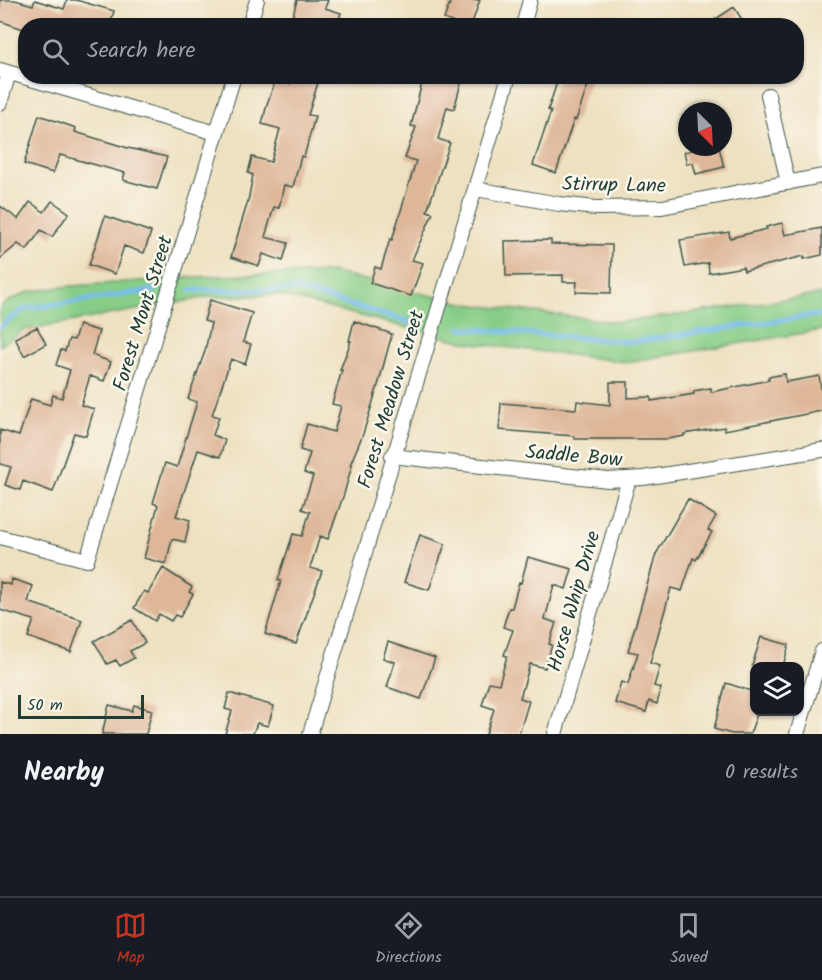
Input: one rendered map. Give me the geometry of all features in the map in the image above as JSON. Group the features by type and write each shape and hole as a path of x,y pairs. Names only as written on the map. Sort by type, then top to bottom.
{"street":[{"path":"251,18 257,0"},
{"path":"525,18 530,0"},
{"path":"0,103 5,71"},
{"path":"49,84 216,133"},
{"name":"Forest Mont Street","path":"0,537 87,560 231,84"},
{"name":"Forest Meadow Street","path":"310,734 507,84"},
{"path":"768,95 788,183"},
{"name":"Stirrup Lane","path":"476,189 559,204 596,208 662,207 822,176"},
{"name":"Saddle Bow","path":"393,456 608,480 822,450"},
{"name":"Horse Whip Drive","path":"555,734 628,479"},
{"path":"797,734 822,651"}],"green space":[{"path":"331,272 467,304 618,322 822,294 822,330 626,362 464,342 278,295 208,297 24,330 0,346 0,307 28,292 60,287 192,277"}],"building":[{"path":"0,0 15,0 33,5 35,0 64,9 67,0 76,0 114,11 112,18 18,18 18,27 0,21"},
{"path":"297,0 328,0 325,8 341,13 339,18 292,18"},
{"path":"451,0 480,0 474,18 444,18"},
{"path":"734,7 741,18 717,18"},
{"path":"274,84 318,84 308,115 315,116 304,157 301,156 293,187 284,185 279,208 274,207 265,237 288,243 283,261 263,254 259,266 231,257 248,201 253,175 248,173 252,157 271,162 280,129 262,124"},
{"path":"422,84 461,84 454,109 447,107 438,139 450,143 427,211 433,213 412,260 423,263 411,296 370,283 375,267 381,269 390,239 392,240 416,161 405,158 416,127 411,126"},
{"path":"556,84 588,84 556,173 533,165 551,111 548,110"},
{"path":"39,115 76,128 75,132 167,157 157,189 123,180 125,173 60,155 53,173 24,164"},
{"path":"685,156 721,156 724,167 696,174 693,163 687,164"},
{"path":"52,201 69,213 52,237 41,230 27,250 18,244 0,259 0,206 18,219 30,202 44,212"},
{"path":"105,216 151,232 144,253 124,246 115,274 89,265"},
{"path":"782,223 785,235 822,228 822,255 804,259 804,256 744,271 743,267 709,273 708,263 685,267 680,240 729,232 730,238"},
{"path":"551,240 551,244 612,245 611,293 576,292 577,282 563,282 563,275 506,276 505,241"},
{"path":"210,300 252,313 243,342 251,344 245,364 231,359 212,415 219,417 213,435 225,440 220,457 198,450 176,516 190,520 185,542 172,539 166,564 144,558 158,505 153,503 165,463 177,467 197,402 188,399 205,351 211,323 204,321"},
{"path":"354,321 392,334 363,434 350,465 352,465 344,494 328,539 320,536 310,568 322,571 296,644 265,634 281,581 278,580 293,534 302,536 310,512 302,509 313,476 304,473 310,453 300,450 307,424 334,432 341,406 332,404 342,370 340,370 351,341 349,341"},
{"path":"79,325 99,331 92,355 111,362 104,381 90,376 81,405 94,409 86,436 74,433 53,492 23,481 20,490 5,485 11,467 0,464 0,430 19,436 31,399 50,405 53,395 62,398 70,370 56,365 61,350 65,351 69,339 74,340"},
{"path":"37,327 46,344 24,356 15,338"},
{"path":"785,374 786,382 819,376 822,411 725,430 724,427 684,434 684,436 667,439 575,439 574,436 499,430 501,403 576,409 577,401 610,405 610,382 628,382 628,398 651,397 651,401 694,394 694,391 711,388 711,392 769,380 768,377"},
{"path":"688,499 716,516 708,530 712,532 696,560 693,558 682,591 671,588 650,663 660,666 654,686 661,688 657,704 649,701 646,712 615,703 621,682 628,684 638,653 628,651 656,554"},
{"path":"420,535 445,544 429,590 404,582"},
{"path":"528,557 572,569 566,589 554,585 545,619 556,623 549,644 552,645 545,668 530,664 520,698 529,701 519,734 486,734 494,709 482,705 489,682 499,684 507,656 504,655 513,630 503,627 509,608 512,608 519,582 521,583"},
{"path":"163,568 192,587 189,592 193,594 180,617 175,615 171,621 159,614 155,621 134,608 144,591 148,593"},
{"path":"12,579 33,586 28,602 82,620 71,652 28,637 34,620 0,610 0,582 11,585"},
{"path":"132,620 145,643 130,651 134,658 120,666 116,660 107,664 94,641"},
{"path":"761,637 789,645 784,662 753,662"},
{"path":"388,642 435,658 421,699 387,687 395,662 383,658"},
{"path":"726,683 750,691 750,716 756,716 750,734 732,734 714,729"},
{"path":"229,693 274,706 268,726 257,723 253,734 225,734 232,711 225,709"},
{"path":"109,705 132,711 134,705 152,710 146,734 102,734"}],"waterway":[{"path":"0,327 24,309 155,290"},
{"path":"190,290 299,290 417,324"},
{"path":"461,328 632,342 822,314"}]}
